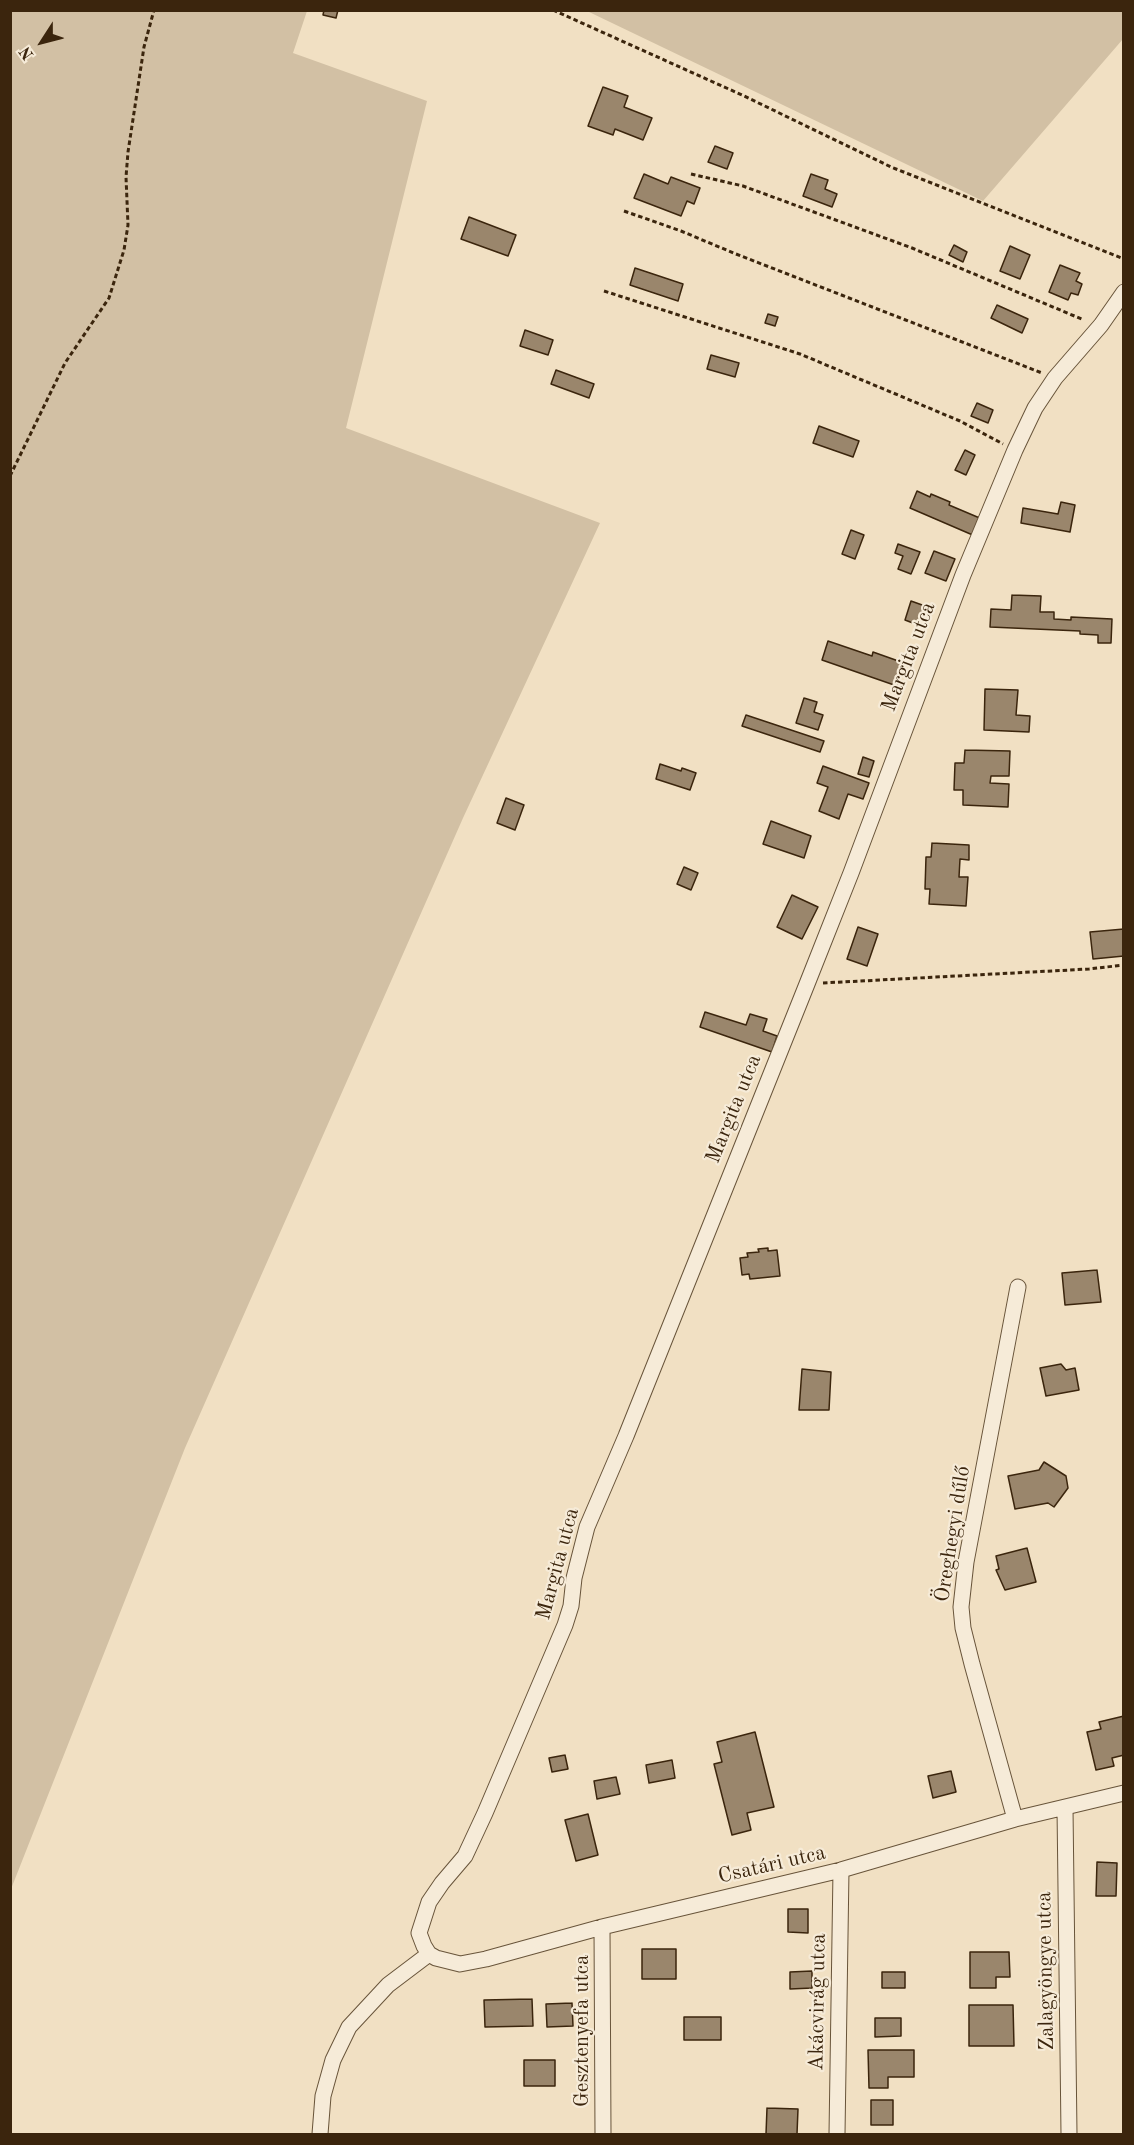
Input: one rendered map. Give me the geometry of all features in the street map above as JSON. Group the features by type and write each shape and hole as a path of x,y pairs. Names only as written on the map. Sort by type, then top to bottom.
{"street":[{"name":"Margita utca","path":"429,1954 419,1933 422,1919 429,1902 465,1856 565,1625 587,1527 626,1436 807,984 963,574 1035,408 1055,378 1101,325 1124,292"},
{"name":"Öreghegyi dűlő","path":"1015,1820 963,1628 961,1598 1018,1287"},
{"name":"Csatári utca","path":"429,1954 460,1964 486,1959 602,1927 841,1870 1015,1820 1124,1793"},
{"name":"Zalagyöngye utca","path":"1065,1808 1069,2134"},
{"name":"Akácvirág utca","path":"837,2134 841,1870"},
{"name":"Gesztenyefa utca","path":"602,1927 603,2134"},
{"path":"320,2134 326,2086 333,2060 349,2027 388,1985 429,1954"}],"path":[{"path":"10,476 65,363 109,298 124,250 129,225 126,177 128,152 144,46 154,10"},
{"path":"553,10 742,95 891,167 1124,259"},
{"path":"691,174 743,186 912,248 1080,319 1101,325"},
{"path":"624,211 681,231 1055,378"},
{"path":"604,291 800,354 960,421 1015,450"},
{"path":"807,984 1089,969 1124,965"}],"shaded area":[{"path":"11,10 307,11 293,53 427,101 346,428 600,523 463,818 185,1448 11,1889"},
{"path":"587,11 1123,11 1123,39 983,201"}],"building":[{"path":"324,10 338,10 336,18 323,15"},
{"path":"603,87 628,96 624,107 652,118 643,140 615,129 613,135 588,126"},
{"path":"715,146 733,153 727,169 708,162"},
{"path":"644,174 668,184 671,177 700,188 694,204 687,201 681,216 634,198"},
{"path":"811,174 828,180 825,189 837,194 832,207 803,196"},
{"path":"469,217 516,235 508,256 461,239"},
{"path":"954,245 967,252 963,262 949,255"},
{"path":"1010,246 1030,255 1020,279 1000,271"},
{"path":"1060,265 1080,273 1076,281 1082,284 1078,295 1071,293 1068,300 1049,292"},
{"path":"635,268 683,284 678,301 630,285"},
{"path":"997,305 1028,319 1022,333 991,318"},
{"path":"768,314 778,317 775,326 765,323"},
{"path":"525,330 553,340 548,355 520,346"},
{"path":"711,355 739,363 735,377 707,369"},
{"path":"556,370 594,384 589,398 551,384"},
{"path":"977,403 993,410 988,423 971,416"},
{"path":"819,426 859,441 853,457 813,443"},
{"path":"965,450 975,455 966,475 955,470"},
{"path":"917,491 950,502 949,505 982,519 975,536 910,508"},
{"path":"1061,502 1075,505 1070,532 1021,523 1023,508 1058,514"},
{"path":"851,530 864,535 855,559 842,554"},
{"path":"898,544 920,552 911,574 898,569 903,556 895,553"},
{"path":"934,551 955,559 946,581 925,573"},
{"path":"1012,595 1041,596 1040,612 1054,612 1054,619 1071,620 1071,617 1112,619 1111,643 1098,643 1098,635 1080,634 1080,631 990,627 991,609 1011,610"},
{"path":"911,601 925,606 918,625 905,620"},
{"path":"828,641 872,656 873,652 904,663 897,686 822,660"},
{"path":"985,689 1018,690 1016,715 1030,716 1029,732 984,730"},
{"path":"804,698 817,702 814,712 823,715 818,730 796,723"},
{"path":"746,715 824,741 820,752 742,726"},
{"path":"965,750 1010,751 1009,776 991,776 990,783 1009,784 1008,807 963,805 963,790 954,790 955,763 964,763"},
{"path":"863,757 874,761 869,777 858,774"},
{"path":"660,764 696,773 690,790 656,779"},
{"path":"823,766 869,783 863,799 848,794 839,819 819,811 828,787 817,783"},
{"path":"506,798 524,805 515,830 497,823"},
{"path":"771,821 811,836 804,858 763,844"},
{"path":"932,843 969,845 969,860 960,859 959,877 968,877 966,906 929,904 930,889 925,889 926,857 931,857"},
{"path":"684,867 698,873 691,890 677,884"},
{"path":"792,895 818,907 802,939 777,927"},
{"path":"858,927 878,934 867,966 847,959"},
{"path":"1124,929 1124,956 1093,959 1090,932"},
{"path":"705,1012 746,1025 750,1014 767,1019 763,1031 777,1036 772,1052 700,1027"},
{"path":"768,1248 768,1251 777,1250 780,1276 750,1279 749,1274 742,1275 740,1258 748,1257 747,1253 759,1252 758,1249"},
{"path":"1097,1270 1101,1302 1065,1305 1062,1273"},
{"path":"1061,1364 1066,1370 1075,1368 1079,1390 1046,1396 1040,1368"},
{"path":"802,1369 831,1372 829,1410 799,1410"},
{"path":"1044,1462 1066,1476 1068,1488 1054,1507 1048,1503 1015,1509 1008,1476 1039,1470"},
{"path":"1027,1548 1036,1582 1005,1590 996,1570 999,1569 996,1556"},
{"path":"1124,1716 1124,1755 1112,1758 1114,1766 1096,1770 1087,1732 1101,1729 1099,1722"},
{"path":"755,1732 774,1807 747,1813 751,1830 732,1835 714,1764 722,1762 717,1742"},
{"path":"565,1755 568,1769 552,1772 549,1758"},
{"path":"672,1760 675,1778 649,1783 646,1765"},
{"path":"951,1771 956,1792 933,1798 928,1776"},
{"path":"616,1777 620,1794 597,1799 594,1781"},
{"path":"588,1814 598,1855 576,1861 565,1820"},
{"path":"1097,1862 1117,1863 1116,1896 1096,1896"},
{"path":"788,1909 808,1909 808,1933 788,1932"},
{"path":"642,1949 676,1949 676,1979 642,1979"},
{"path":"970,1952 1009,1952 1010,1977 996,1977 996,1988 970,1988"},
{"path":"812,1971 812,1988 790,1989 790,1972"},
{"path":"882,1972 905,1972 905,1988 882,1988"},
{"path":"532,1999 533,2026 485,2027 484,2000"},
{"path":"572,2003 573,2026 547,2027 546,2004"},
{"path":"969,2005 1013,2005 1014,2046 969,2046"},
{"path":"684,2017 721,2017 721,2040 684,2040"},
{"path":"875,2018 901,2018 901,2036 875,2037"},
{"path":"868,2050 914,2050 914,2077 888,2077 888,2088 869,2088"},
{"path":"524,2060 555,2060 555,2086 524,2086"},
{"path":"871,2100 893,2100 893,2125 871,2125"},
{"path":"767,2108 798,2109 797,2134 766,2134"}]}
